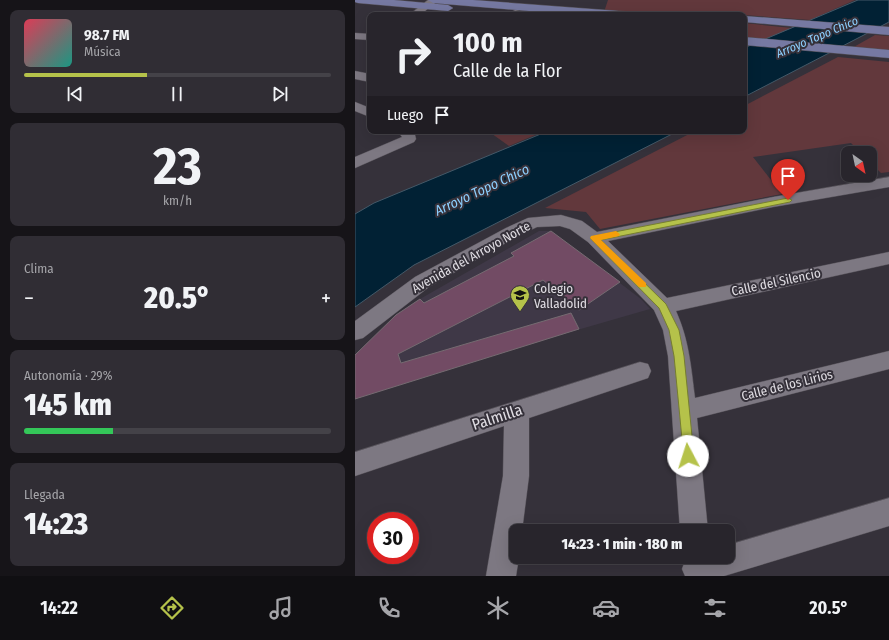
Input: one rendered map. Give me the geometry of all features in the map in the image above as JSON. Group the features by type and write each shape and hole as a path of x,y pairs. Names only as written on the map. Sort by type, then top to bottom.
{"street":[{"path":"357,0 431,2 572,12"},
{"path":"418,12 431,2 500,12"},
{"path":"747,19 885,31"},
{"path":"355,36 367,37"},
{"path":"747,41 889,54"},
{"path":"355,75 367,77"},
{"path":"355,106 367,112"},
{"path":"355,163 403,143 411,137 408,134"},
{"path":"594,238 773,202 889,182"},
{"name":"Avenida del Arroyo Norte","path":"355,332 423,282 512,232 534,222 561,220 576,225 594,238 663,306"},
{"name":"Calle del Silencio","path":"663,306 889,258"},
{"path":"663,306 674,330 679,356 693,524"},
{"name":"Calle de los Lirios","path":"684,411 889,360"},
{"name":"Palmilla","path":"356,467 517,410 640,371"},
{"path":"501,576 516,476 517,410"},
{"path":"697,567 889,512"}],"shaded area":[{"path":"608,0 855,0 810,20 747,15 747,12 604,12"},
{"path":"747,23 792,28 769,40 747,38"},
{"path":"875,35 889,36 889,51 852,48"},
{"path":"838,57 889,62 889,172 881,173 877,169 877,146 854,146 851,143 753,157 782,194 600,229 586,212 545,208 689,134 747,134 747,104"},
{"path":"492,134 538,134 509,146"},
{"name":"Colegio Valladolid","path":"539,231 551,231 641,299 650,309 553,337 355,399 355,355 396,315 420,299"}],"water":[{"name":"Arroyo Topo Chico","path":"858,0 889,0 889,22 747,95 747,47"},
{"name":"Arroyo Topo Chico","path":"541,134 672,134 414,265 355,307 355,214 374,203"}],"building":[{"name":"Colegio Valladolid","path":"551,231 620,282 579,310 543,280 398,354 401,363 571,313 579,329 355,399 355,355 396,315 420,299 424,303 514,256 511,253"}],"slow traffic":[{"path":"616,234 594,238 643,285"}],"place":[{"name":"Colegio Valladolid","path":"520,312"}],"route":[{"path":"688,456 679,356 674,330 663,306 633,274 594,238 788,200"}]}
